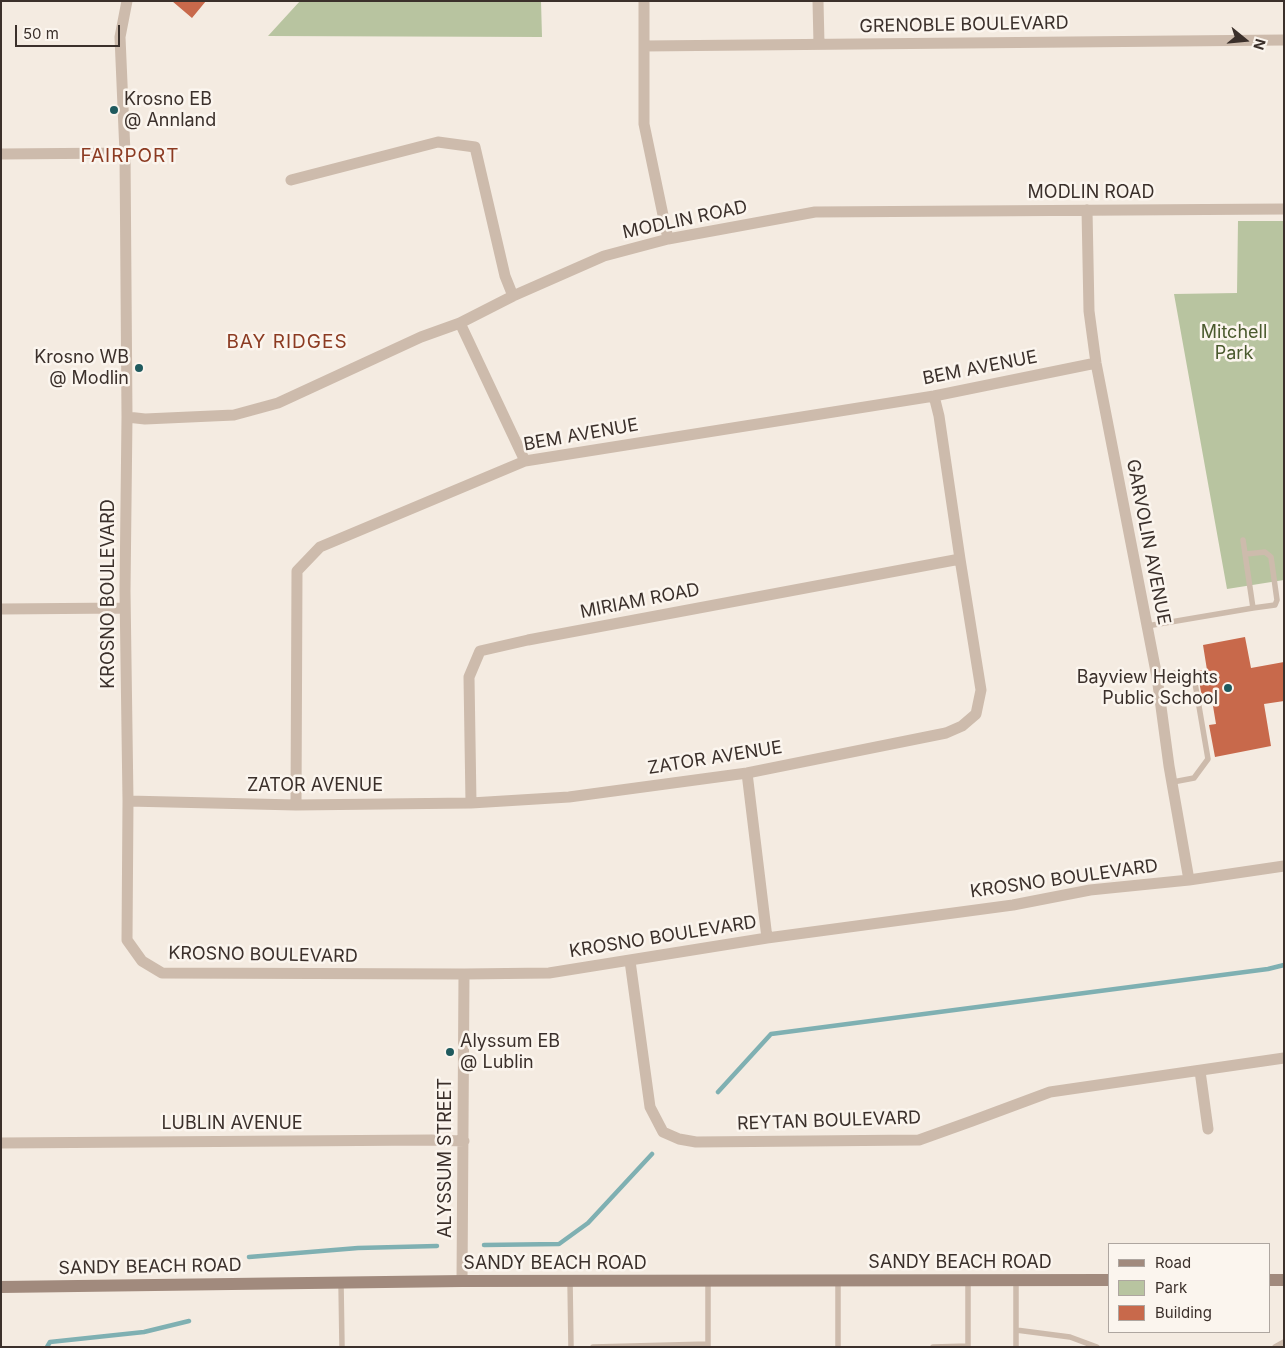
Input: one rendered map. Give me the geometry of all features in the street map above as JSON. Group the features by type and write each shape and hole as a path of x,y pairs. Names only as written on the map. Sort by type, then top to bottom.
{"street":[{"name":"KROSNO BOULEVARD","path":"127,1 120,37 125,153 127,417 125,608 128,940 142,961 162,973 549,973 768,938 1013,905 1090,890 1190,880 1284,866"},
{"path":"644,1 644,124 668,239"},
{"path":"818,1 819,44"},
{"name":"GRENOBLE BOULEVARD","path":"644,46 1284,40"},
{"path":"291,180 438,142 475,147 505,276 512,296"},
{"path":"1,154 125,153"},
{"name":"GARVOLIN AVENUE","path":"1087,210 1089,311 1096,363 1147,626 1169,766 1190,880"},
{"name":"MODLIN ROAD","path":"127,417 145,419 234,415 278,403 422,337 460,323 512,296 604,256 668,239 815,212 1284,210"},
{"path":"460,323 525,461"},
{"name":"BEM AVENUE","path":"296,805 298,570 320,547 525,461 934,396 1096,363"},
{"name":"ZATOR AVENUE","path":"128,801 296,805 471,803 568,797 747,773 946,733 962,726 976,714 981,690 939,416 934,396"},
{"name":"MIRIAM ROAD","path":"471,803 469,677 480,651 528,640 960,558"},
{"path":"1,609 125,608"},
{"path":"747,773 768,938"},
{"name":"REYTAN BOULEVARD","path":"630,961 650,1106 663,1132 679,1139 696,1142 919,1140 1050,1092 1284,1058"},
{"name":"ALYSSUM STREET","path":"462,1281 464,974"},
{"path":"1200,1071 1208,1128"},
{"name":"LUBLIN AVENUE","path":"1,1143 464,1141"},
{"name":"SANDY BEACH ROAD","path":"1,1286 462,1281 1108,1280"},
{"path":"1270,1280 1284,1280"}],"lane":[{"path":"1244,540 1253,608"},
{"path":"1147,626 1275,604 1277,600 1271,557 1264,552 1246,554"},
{"path":"1156,677 1174,673 1194,683 1208,759 1194,778 1173,782"},
{"path":"1016,1280 1016,1347"},
{"path":"570,1281 571,1347"},
{"path":"593,1347 708,1346 708,1281"},
{"path":"838,1281 838,1347"},
{"path":"932,1347 968,1346 968,1281"},
{"path":"341,1282 342,1347"},
{"path":"1016,1330 1070,1337 1097,1347"},
{"path":"1275,1347 1284,1342"}],"green space":[{"path":"300,1 541,1 542,37 268,36"},
{"name":"Mitchell Park","path":"1238,221 1284,221 1284,580 1227,589 1174,294 1237,293"}],"building":[{"path":"172,1 206,1 192,18"},
{"path":"1245,637 1251,668 1284,662 1284,701 1264,704 1271,746 1215,757 1209,725 1216,724 1212,700 1203,702 1197,671 1207,670 1203,645"}],"waterway":[{"path":"718,1092 771,1034 1268,969 1284,965"},
{"path":"484,1245 559,1244 588,1223 652,1154"},
{"path":"249,1257 358,1248 437,1246"},
{"path":"47,1347 50,1342 144,1332 189,1321"}],"place":[{"name":"Krosno EB @ Annland","path":"114,110"},
{"name":"Krosno WB @ Modlin","path":"139,368"},
{"name":"Bayview Heights Public School","path":"1228,688"},
{"name":"Alyssum EB @ Lublin","path":"450,1052"}],"district":[{"name":"FAIRPORT","path":"130,156"},
{"name":"BAY RIDGES","path":"287,342"}]}
